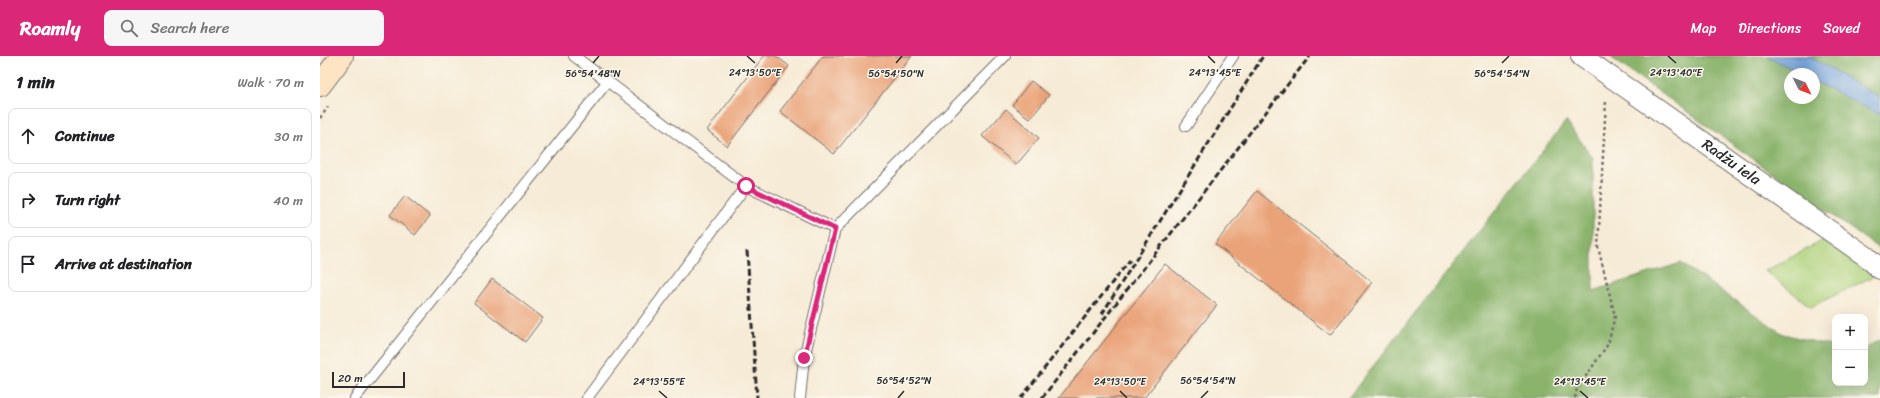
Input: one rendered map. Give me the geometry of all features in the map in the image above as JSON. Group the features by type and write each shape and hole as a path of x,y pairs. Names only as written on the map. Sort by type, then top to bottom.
{"main road":[{"path":"320,84 342,56"}],"street":[{"name":"Radžu iela","path":"1581,56 1860,252 1880,269"}],"lane":[{"path":"574,56 746,186 835,229"},
{"path":"800,398 804,358 835,229 1005,56"},
{"path":"1186,126 1233,56"},
{"path":"355,398 608,81"},
{"path":"587,398 746,186"}],"path":[{"path":"1575,398 1577,389 1608,344 1615,316 1598,247 1605,114 1609,76"}],"green space":[{"path":"1609,56 1880,56 1880,250 1878,248"},
{"path":"1566,121 1593,158 1593,291 1681,263 1783,334 1832,346 1832,386 1868,386 1868,347 1880,339 1880,398 1348,398"},
{"path":"1826,239 1874,276 1811,307 1765,271"}],"water":[{"path":"1767,56 1809,56 1880,98 1880,115 1820,84 1820,68 1790,68"}],"building":[{"path":"764,56 776,56 789,66 727,146 707,130"},
{"path":"823,56 912,56 834,154 780,111"},
{"path":"1031,81 1049,95 1030,119 1012,105"},
{"path":"1006,109 1039,138 1016,165 982,136"},
{"path":"1257,191 1372,282 1330,335 1215,244"},
{"path":"405,196 430,216 415,235 390,215"},
{"path":"1165,264 1217,305 1144,398 1059,398"},
{"path":"492,279 543,318 525,342 474,303"}],"railway":[{"path":"1102,314 1263,56"},
{"path":"1042,398 1310,56"},
{"path":"747,251 757,398"},
{"path":"1021,398 1130,260"}],"route":[{"path":"746,186 835,229 804,358"}]}
